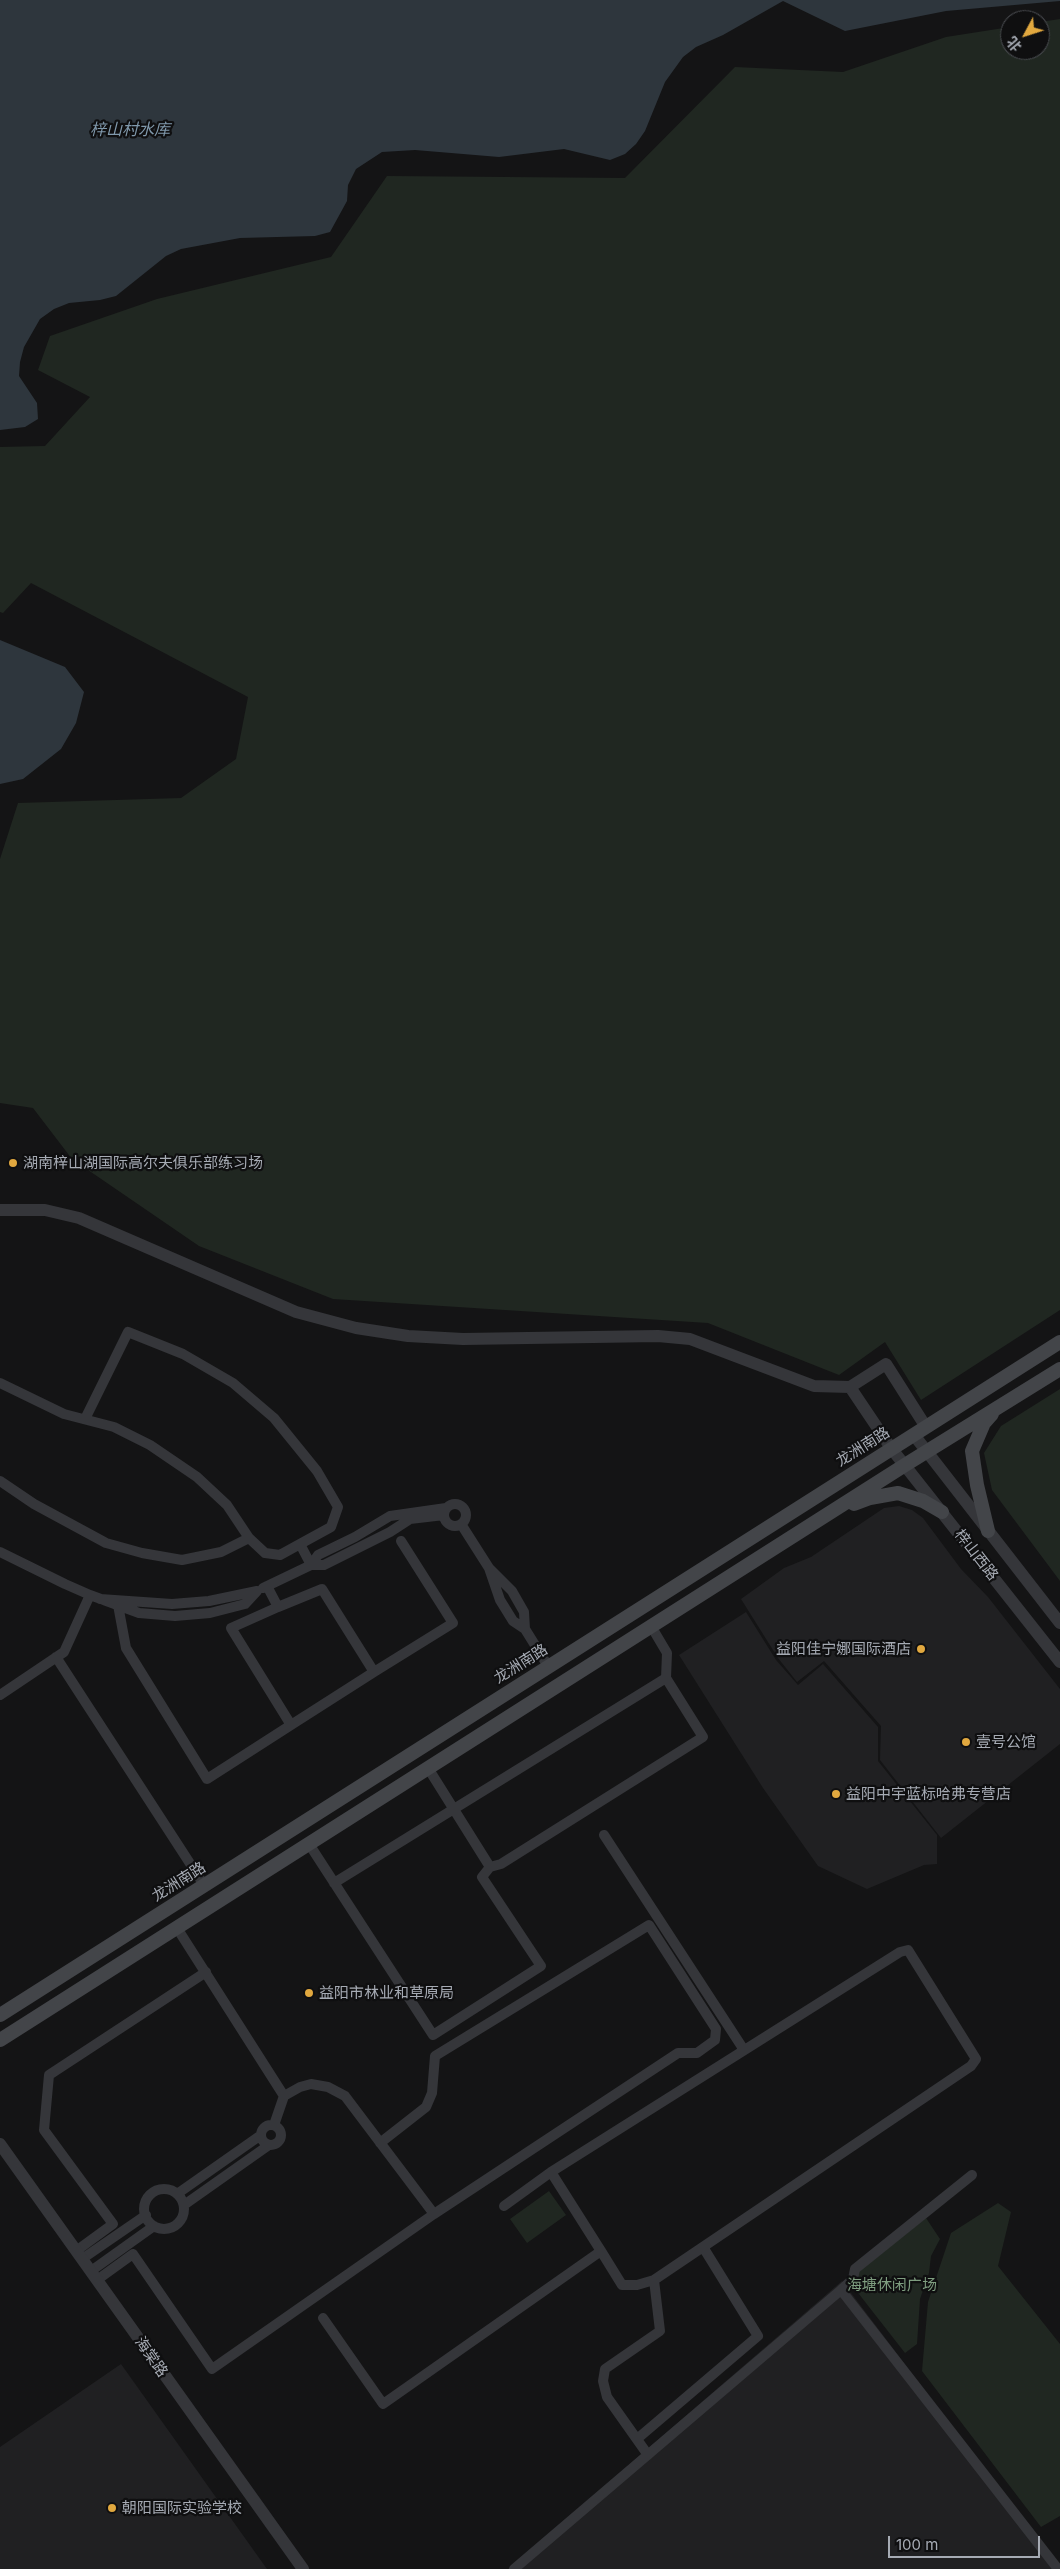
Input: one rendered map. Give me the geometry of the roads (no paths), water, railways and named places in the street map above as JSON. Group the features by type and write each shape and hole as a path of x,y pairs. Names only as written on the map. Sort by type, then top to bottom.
{"main road":[{"name":"龙洲南路","path":"0,2015 1060,1342"},
{"path":"0,2040 905,1465 1060,1369"},
{"path":"988,1531 977,1485 972,1452 984,1423 998,1408"},
{"path":"825,1516 870,1498 898,1493 923,1501 942,1512"}],"street":[{"path":"0,1210 45,1210 79,1218 296,1312 356,1328 408,1336 464,1339 658,1336 690,1338 814,1386 850,1387"},
{"path":"0,1383 64,1414 114,1427 150,1445 197,1477 227,1505 249,1538 265,1553 280,1555 331,1527 338,1507 317,1471 274,1418 225,1378 183,1354 128,1332 86,1419"},
{"name":"梓山西路","path":"1060,1623 926,1452 920,1431 886,1364 850,1387 891,1448 1060,1662"},
{"path":"0,1481 34,1504 106,1543 142,1553 182,1560 221,1552 249,1538"},
{"path":"95,1597 172,1604 209,1601 257,1590 311,1565 324,1565 390,1532 410,1519 445,1512 457,1504 464,1507 466,1518 461,1524 450,1525 445,1512"},
{"path":"311,1565 318,1555 355,1537 390,1516 445,1512"},
{"path":"461,1524 489,1568 512,1591 524,1612 525,1628 548,1666"},
{"path":"118,1605 126,1648 207,1779 453,1623 401,1541"},
{"path":"300,1544 311,1565"},
{"path":"0,1552 25,1566 95,1597 139,1613 175,1616 210,1613 245,1604 257,1590"},
{"path":"489,1568 500,1600 513,1621 525,1628"},
{"path":"267,1586 278,1607"},
{"path":"291,1725 231,1628 322,1589 374,1672"},
{"path":"0,1695 64,1652 95,1597"},
{"path":"308,1844 433,2035 541,1966 482,1877 490,1868 501,1864 703,1737 666,1678 667,1653 651,1626"},
{"path":"56,1656 204,1885"},
{"path":"334,1882 666,1678"},
{"path":"428,1768 490,1868"},
{"path":"604,1835 744,2050"},
{"path":"206,1972 49,2075 44,2130 113,2224 212,2370 434,2214 678,2053 697,2053 716,2040 716,2029 649,1925 435,2056 432,2093 426,2107 380,2143"},
{"path":"177,1928 284,2096"},
{"path":"504,2206 551,2172 900,1952 908,1950 976,2059 971,2066 654,2280 636,2285 622,2285 551,2172"},
{"path":"274,2125 284,2096 300,2087 311,2084 328,2087 344,2096 434,2214"},
{"path":"177,2194 261,2135 265,2126 274,2125"},
{"path":"184,2205 269,2145 275,2144 281,2136 279,2130 274,2125"},
{"path":"261,2135 263,2142 269,2145"},
{"name":"海棠路","path":"0,2144 303,2569"},
{"path":"514,2569 841,2290 852,2279 855,2268 972,2175"},
{"path":"166,2189 177,2194 184,2205 182,2218 173,2227 160,2228 154,2226 146,2215 146,2203 153,2192 166,2189"},
{"path":"79,2255 119,2234 146,2215"},
{"path":"79,2255 113,2224"},
{"path":"94,2276 127,2245 154,2226"},
{"path":"637,2439 758,2336 702,2247"},
{"path":"323,2318 383,2404 600,2251"},
{"path":"94,2276 133,2254"},
{"path":"648,2454 607,2397 603,2382 604,2369 660,2331 654,2280"},
{"path":"841,2290 1058,2569"}],"water":[{"name":"梓山村水库","path":"0,0 1060,1 946,11 845,31 783,1 723,35 696,47 683,57 665,82 645,131 636,144 625,154 610,160 564,149 499,157 415,150 382,152 356,169 348,185 347,201 330,232 315,236 240,238 181,249 166,256 116,296 100,300 69,303 54,309 40,319 24,347 19,376 37,403 38,419 25,427 0,430"},
{"path":"0,640 65,667 84,692 76,723 61,749 23,779 0,784"}],"place":[{"name":"湖南梓山湖国际高尔夫俱乐部练习场","path":"13,1163"},
{"name":"益阳佳宁娜国际酒店","path":"921,1649"},
{"name":"壹号公馆","path":"966,1742"},
{"name":"益阳中宇蓝标哈弗专营店","path":"836,1794"},
{"name":"益阳市林业和草原局","path":"309,1993"},
{"name":"朝阳国际实验学校","path":"112,2508"}],"park label":[{"name":"海塘休闲广场","path":"892,2285"}]}
